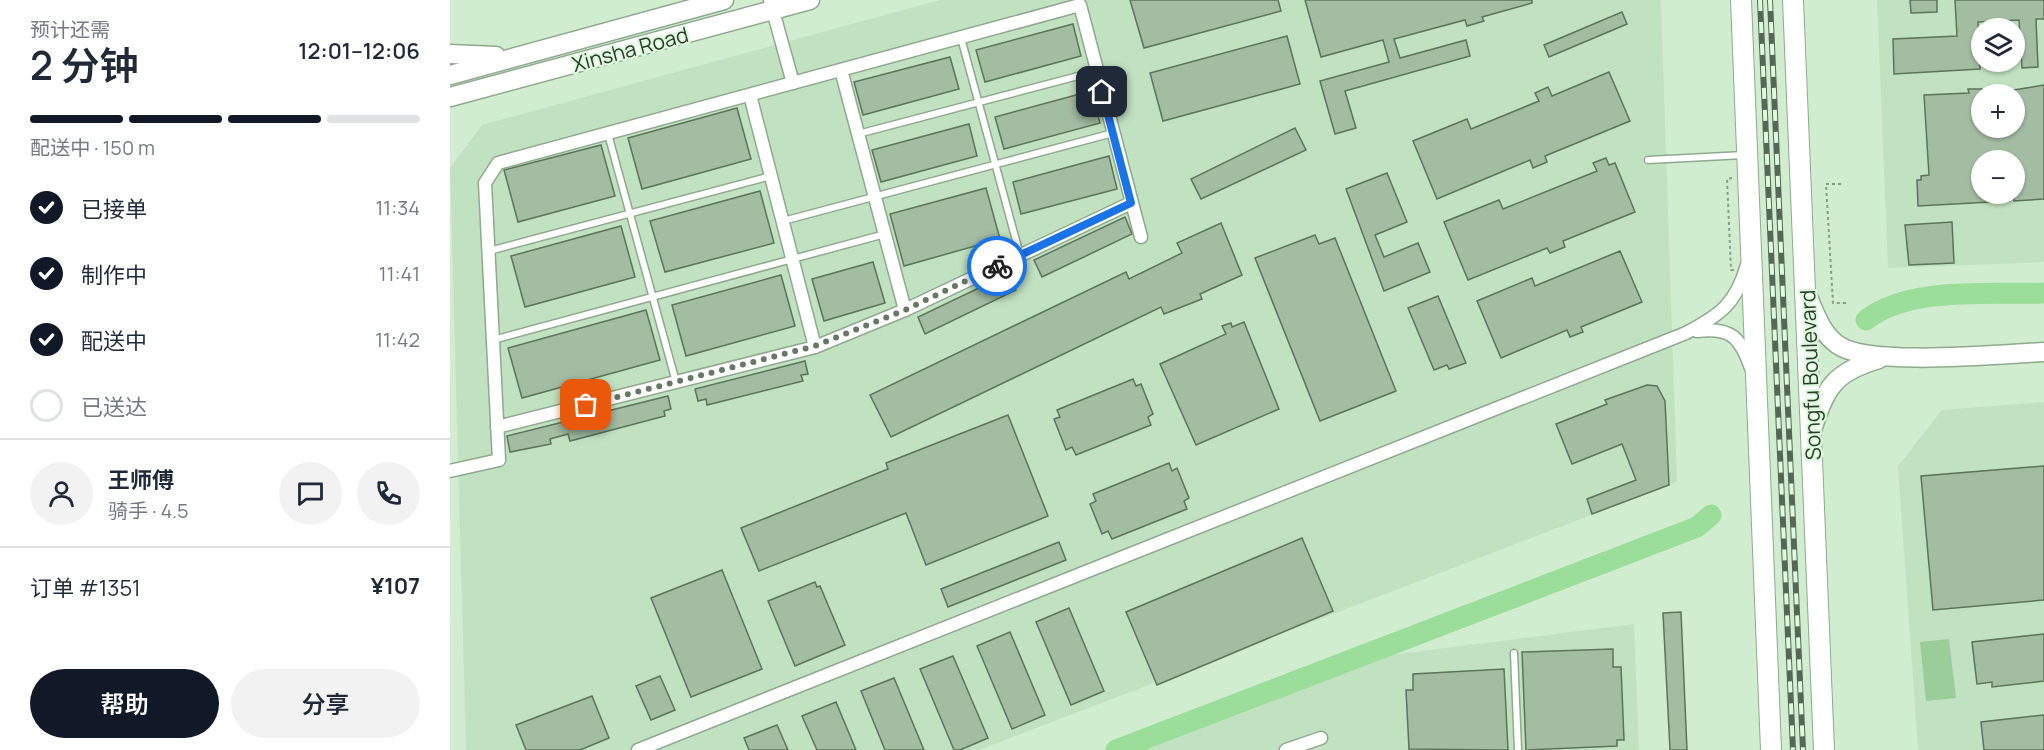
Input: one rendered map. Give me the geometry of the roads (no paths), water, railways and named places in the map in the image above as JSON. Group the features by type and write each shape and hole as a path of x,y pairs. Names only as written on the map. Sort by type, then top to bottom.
{"main road":[{"name":"Xinsha Road","path":"450,75 724,0"},
{"name":"Xinsha Road","path":"455,98 771,5 810,0"},
{"path":"1741,0 1771,750"},
{"name":"Songfu Boulevard","path":"1793,0 1807,295 1824,750"},
{"path":"450,54 518,57"},
{"path":"1807,295 1822,328 1832,340 1854,353 1883,358 2044,352"},
{"path":"1812,431 1830,386 1855,366 1883,358"}],"street":[{"path":"771,5 793,83"},
{"path":"450,471 499,460 485,183 498,163 1080,5 1141,237"},
{"path":"841,70 905,310"},
{"path":"750,94 815,346"},
{"path":"497,427 815,346 905,310 1131,203"},
{"path":"639,750 1686,333 1713,319 1727,307 1743,278 1751,250"},
{"path":"1686,333 1712,329 1734,336 1741,343 1757,384"},
{"path":"1286,750 1321,738"}],"lane":[{"path":"961,38 1020,255"},
{"path":"858,134 1097,71"},
{"path":"608,133 676,382"},
{"path":"782,221 1113,133"},
{"path":"1648,160 1747,155"},
{"path":"488,251 771,176"},
{"path":"493,339 885,234"},
{"path":"1514,653 1518,750"}],"waterway":[{"path":"1866,320 1884,309 1927,297 1975,293 2044,293"},
{"path":"1116,750 1697,527 1711,515"}],"railway":[{"path":"1760,0 1793,750"},
{"path":"1770,0 1803,750"}]}
